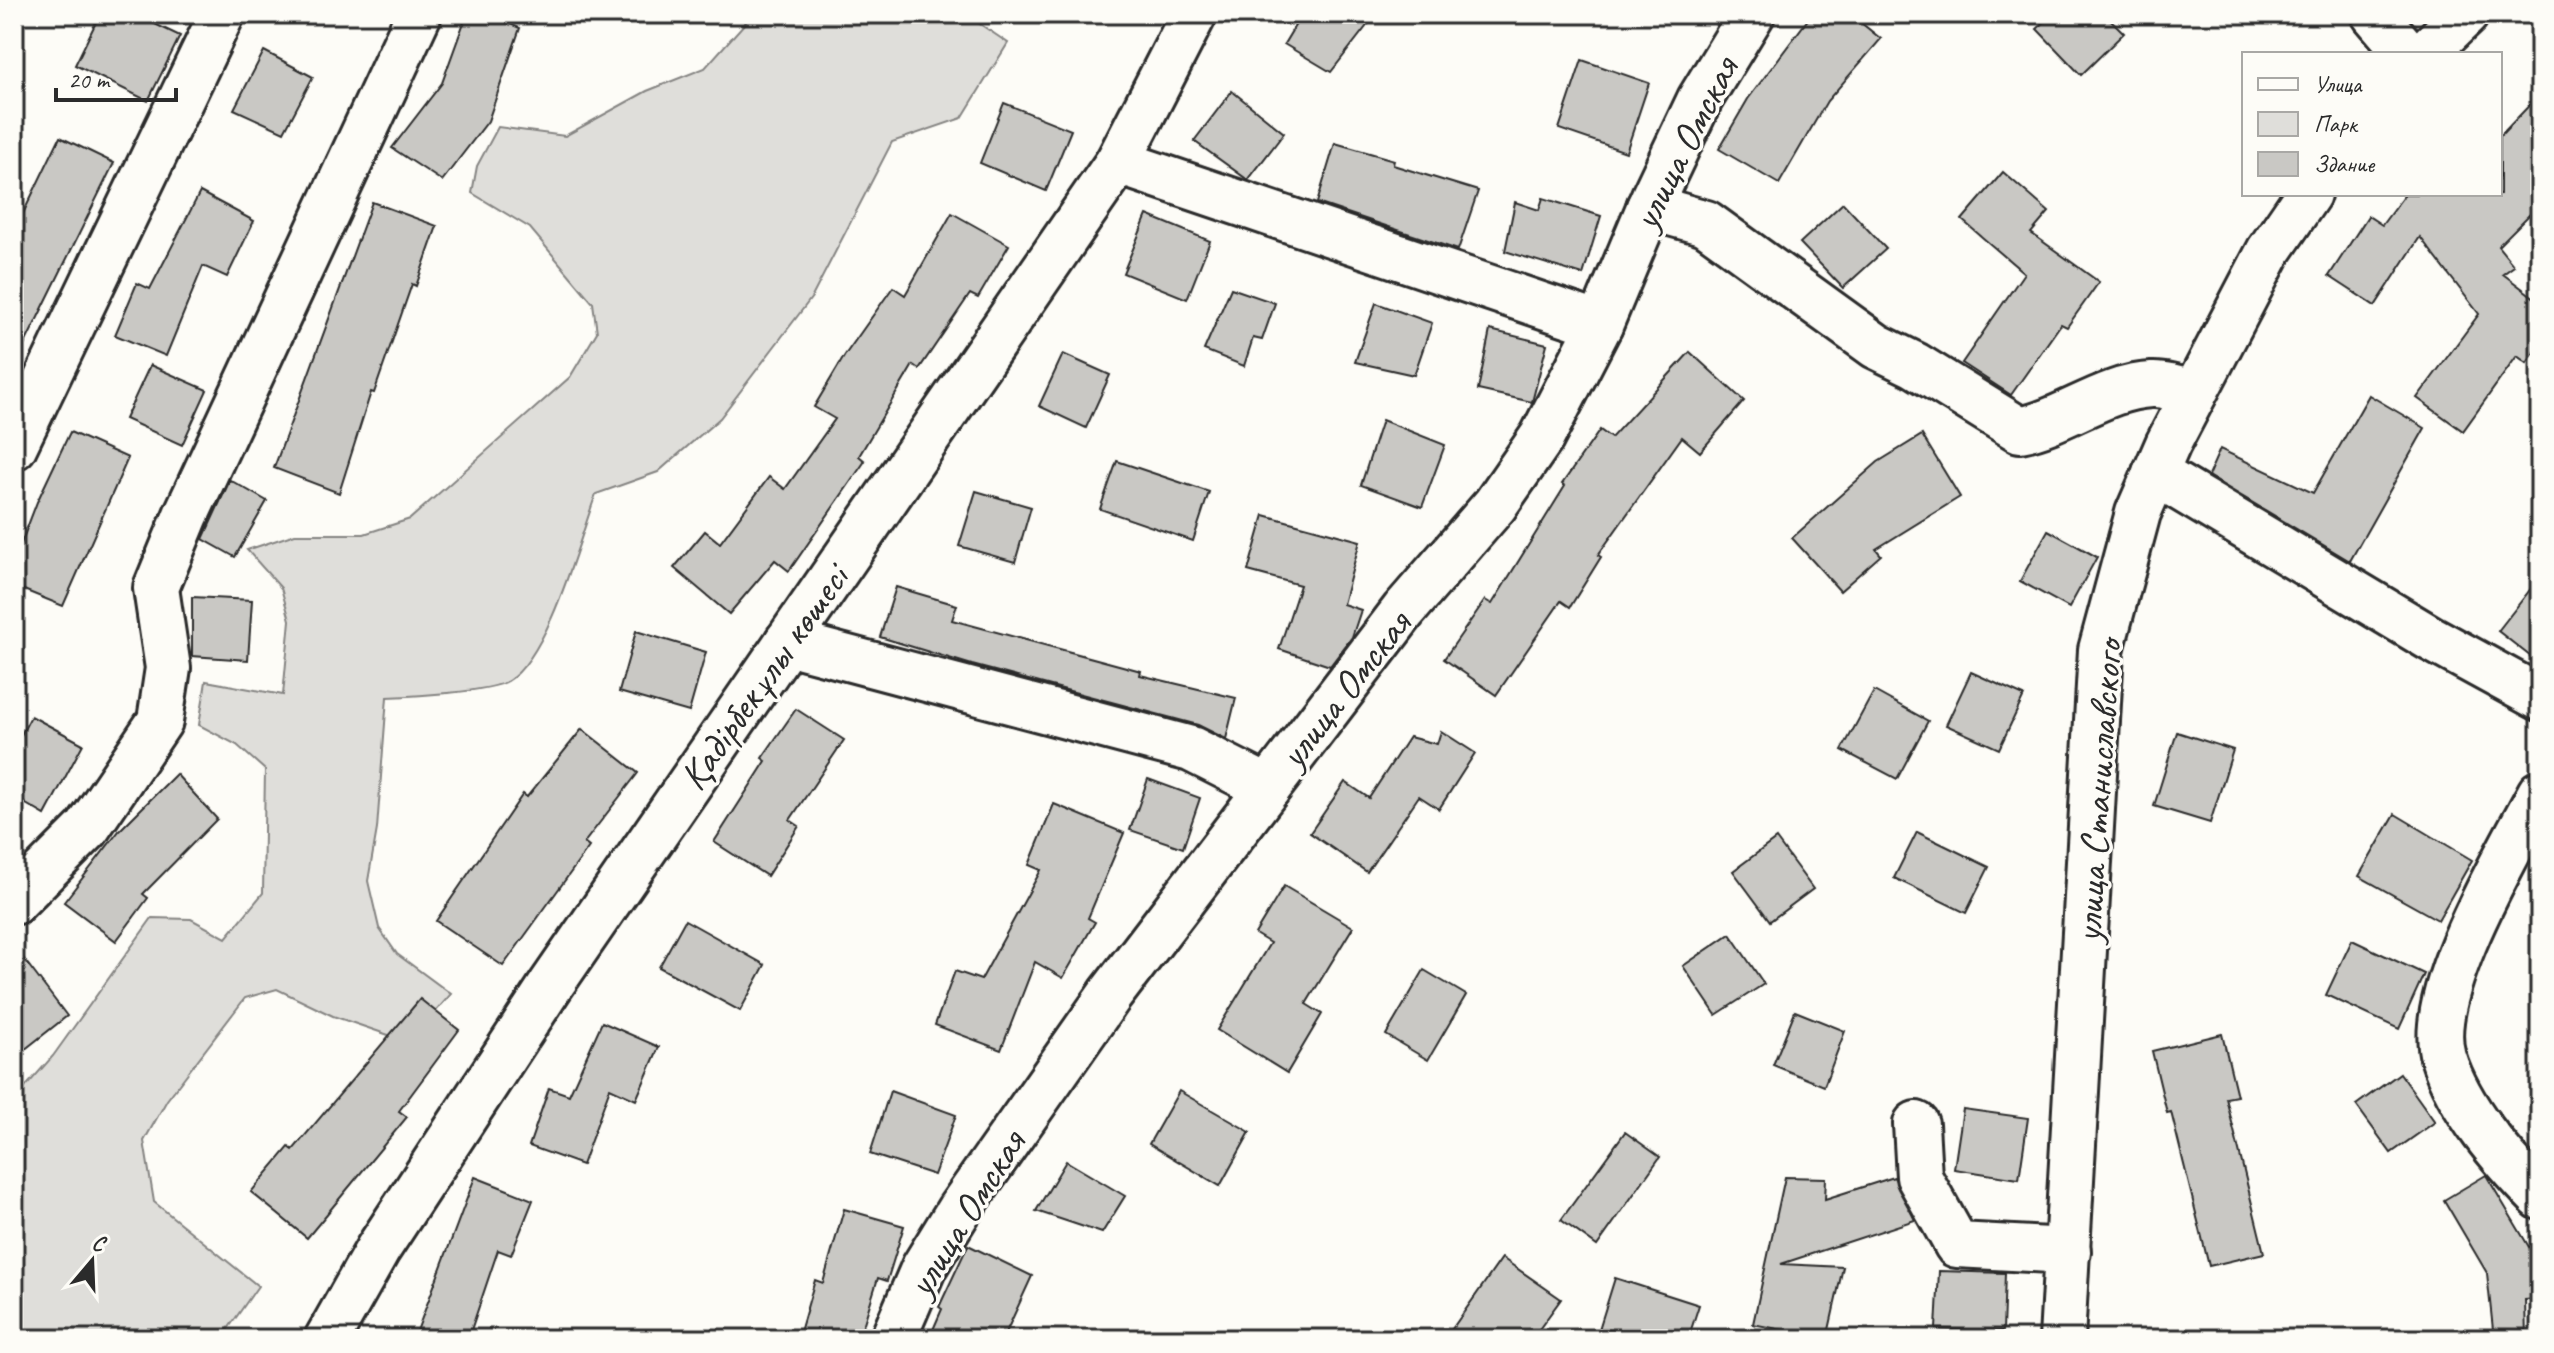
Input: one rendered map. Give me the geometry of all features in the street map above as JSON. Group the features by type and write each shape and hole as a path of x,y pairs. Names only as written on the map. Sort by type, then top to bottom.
{"street":[{"path":"14,447 222,14"},
{"path":"14,902 87,829 160,721 168,668 156,588 186,515 419,14"},
{"name":"Қадірбекұлы көшесі","path":"327,1339 378,1249 551,985 1118,162 1194,14"},
{"name":"улица Омская","path":"893,1339 924,1267 959,1210 1110,995 1404,610 1495,505 1542,437 1600,325 1649,207 1700,99 1752,14"},
{"path":"2374,14 2406,52"},
{"path":"2426,52 2466,14"},
{"path":"1118,162 1600,325"},
{"name":"улица Станиславского","path":"2062,1339 2101,650 2138,513 2155,473 2269,251 2307,196"},
{"path":"1649,207 1706,223 1876,346 1915,365 2020,430 2044,425 2128,388 2154,384 2194,394"},
{"path":"2155,473 2430,638 2540,698"},
{"path":"787,642 1191,749 1268,788"},
{"path":"2540,793 2474,920 2440,1017 2442,1056 2457,1091 2471,1114 2540,1197"},
{"path":"1916,1124 1919,1177 1944,1227 1957,1245 2068,1251"}],"green space":[{"path":"753,14 965,14 1008,43 962,118 892,142 812,297 720,418 658,472 596,494 561,595 537,648 523,668 508,681 485,688 387,697 377,829 368,881 379,928 397,954 451,994 409,1042 333,1016 277,989 245,998 167,1100 144,1141 154,1202 258,1286 221,1339 14,1339 14,1100 53,1056 152,918 191,919 226,938 263,893 265,770 237,745 199,725 206,681 283,695 290,620 281,588 247,550 295,534 364,534 410,519 570,377 597,332 593,303 530,228 472,193 477,166 498,127 565,136 647,91 705,68"}],"building":[{"path":"100,14 134,14 180,36 148,101 75,65"},
{"path":"467,14 485,14 520,28 488,121 442,181 392,148 442,83"},
{"path":"1302,14 1376,14 1331,72 1284,44"},
{"path":"1812,14 1850,14 1881,39 1827,101 1779,184 1719,149 1748,99"},
{"path":"2053,14 2105,14 2124,33 2081,75 2037,29"},
{"path":"264,51 313,77 284,132 234,109"},
{"path":"1582,60 1649,83 1626,152 1559,129"},
{"path":"1232,91 1284,133 1248,180 1194,141"},
{"path":"2540,94 2540,204 2498,246 2514,266 2503,274 2540,302 2540,344 2527,363 2517,356 2463,431 2417,398 2479,314 2420,237 2375,306 2329,276 2368,216 2382,225 2404,196 2502,196 2502,134"},
{"path":"1004,103 1071,130 1046,191 980,163"},
{"path":"60,137 114,163 14,366 14,232"},
{"path":"1335,143 1394,160 1393,165 1478,191 1458,250 1317,203"},
{"path":"2003,172 2049,212 2031,233 2099,282 2067,327 2061,324 2011,395 1962,363 2024,273 1962,220"},
{"path":"200,192 254,221 227,277 203,266 166,356 115,335 137,283 150,289"},
{"path":"1543,198 1601,216 1583,275 1505,251 1515,202 1539,210"},
{"path":"372,202 437,226 416,286 412,284 374,393 371,392 339,493 274,468"},
{"path":"1843,203 1886,249 1843,288 1800,243"},
{"path":"952,213 1009,245 978,298 970,294 919,369 913,365 859,456 865,461 789,571 775,560 729,614 674,568 705,531 720,543 769,477 785,489 835,419 814,407 845,355 893,287 905,295"},
{"path":"1147,215 1210,241 1187,299 1123,273"},
{"path":"1231,288 1275,303 1262,340 1253,338 1244,366 1204,350"},
{"path":"1376,303 1432,323 1414,375 1355,362"},
{"path":"1490,330 1547,344 1532,402 1478,390"},
{"path":"1690,352 1744,401 1700,452 1682,437 1598,555 1601,557 1570,607 1561,601 1496,695 1444,659 1485,600 1492,604 1565,486 1562,484 1600,430 1611,438"},
{"path":"1063,354 1110,375 1086,428 1039,406"},
{"path":"150,365 207,390 182,445 125,419"},
{"path":"2369,395 2425,428 2350,561 2208,476 2220,449 2313,493"},
{"path":"1382,420 1445,445 1422,507 1361,485"},
{"path":"70,432 128,458 63,606 14,586 14,562 37,502"},
{"path":"1922,435 1960,497 1876,549 1881,555 1840,591 1792,538 1878,462"},
{"path":"1117,461 1209,492 1193,541 1100,509"},
{"path":"230,480 267,501 235,557 203,539"},
{"path":"976,491 1031,507 1015,562 959,546"},
{"path":"1264,515 1360,541 1343,604 1361,610 1352,637 1330,666 1279,649 1300,585 1248,571"},
{"path":"2048,530 2097,557 2069,608 2020,581"},
{"path":"2540,577 2540,664 2498,631"},
{"path":"896,587 957,605 952,620 1141,671 1140,675 1236,698 1226,739 1198,725 972,665 880,637"},
{"path":"192,597 252,600 248,660 192,656"},
{"path":"636,631 706,652 689,712 619,692"},
{"path":"1971,672 2024,696 1999,749 1946,725"},
{"path":"1874,691 1928,721 1897,779 1842,750"},
{"path":"796,709 844,740 790,820 799,826 767,876 714,842 766,761 762,758"},
{"path":"31,716 83,744 45,815 14,797 14,748"},
{"path":"582,729 638,773 584,843 589,847 503,966 436,921 523,794 527,797"},
{"path":"1441,731 1475,753 1439,809 1419,796 1367,872 1310,833 1345,782 1369,798 1409,737 1437,744"},
{"path":"2177,732 2233,750 2210,823 2154,806"},
{"path":"176,774 217,819 143,894 148,898 116,941 64,902 119,831"},
{"path":"1148,779 1200,798 1183,848 1130,830"},
{"path":"1054,804 1124,833 1088,918 1095,922 1063,978 1035,962 1001,1050 935,1025 955,971 981,980 1041,870 1029,865"},
{"path":"2395,814 2472,860 2438,920 2359,876"},
{"path":"1917,832 1989,867 1966,913 1894,878"},
{"path":"1776,839 1813,889 1770,921 1733,871"},
{"path":"1284,886 1353,927 1306,1004 1322,1014 1287,1073 1217,1030 1270,943 1255,934"},
{"path":"685,920 765,965 740,1011 659,967"},
{"path":"1730,934 1764,984 1716,1015 1683,966"},
{"path":"2352,940 2424,974 2399,1029 2326,995"},
{"path":"14,946 67,1016 14,1058"},
{"path":"1424,970 1466,995 1428,1060 1386,1035"},
{"path":"420,999 459,1030 399,1111 407,1117 307,1238 251,1192 289,1147 293,1150"},
{"path":"1795,1011 1845,1031 1824,1086 1773,1065"},
{"path":"602,1022 659,1047 636,1100 610,1088 582,1165 529,1146 549,1088 569,1095"},
{"path":"2222,1034 2237,1096 2226,1098 2264,1253 2209,1266 2171,1112 2167,1113 2152,1051"},
{"path":"2400,1073 2435,1122 2391,1153 2356,1105"},
{"path":"890,1091 956,1115 934,1175 870,1154"},
{"path":"1179,1091 1250,1132 1220,1186 1149,1144"},
{"path":"1963,1109 2028,1118 2019,1179 1954,1169"},
{"path":"1625,1132 1660,1157 1597,1246 1561,1220"},
{"path":"1066,1161 1125,1196 1102,1233 1036,1211"},
{"path":"2486,1175 2532,1252 2540,1251 2540,1299 2525,1300 2526,1339 2494,1339 2487,1273 2444,1200"},
{"path":"475,1177 533,1200 511,1255 498,1250 468,1339 414,1339"},
{"path":"1785,1177 1826,1178 1825,1199 1894,1177 1915,1220 1781,1264 1843,1267 1827,1339 1753,1324"},
{"path":"844,1209 904,1226 887,1281 878,1278 859,1339 798,1339 815,1280 823,1283"},
{"path":"968,1245 1032,1276 1003,1339 929,1339 942,1309 939,1307"},
{"path":"1502,1258 1561,1299 1532,1339 1445,1339"},
{"path":"1939,1271 2005,1273 2003,1331 1936,1329"},
{"path":"1615,1278 1699,1305 1688,1339 1596,1339"}]}
